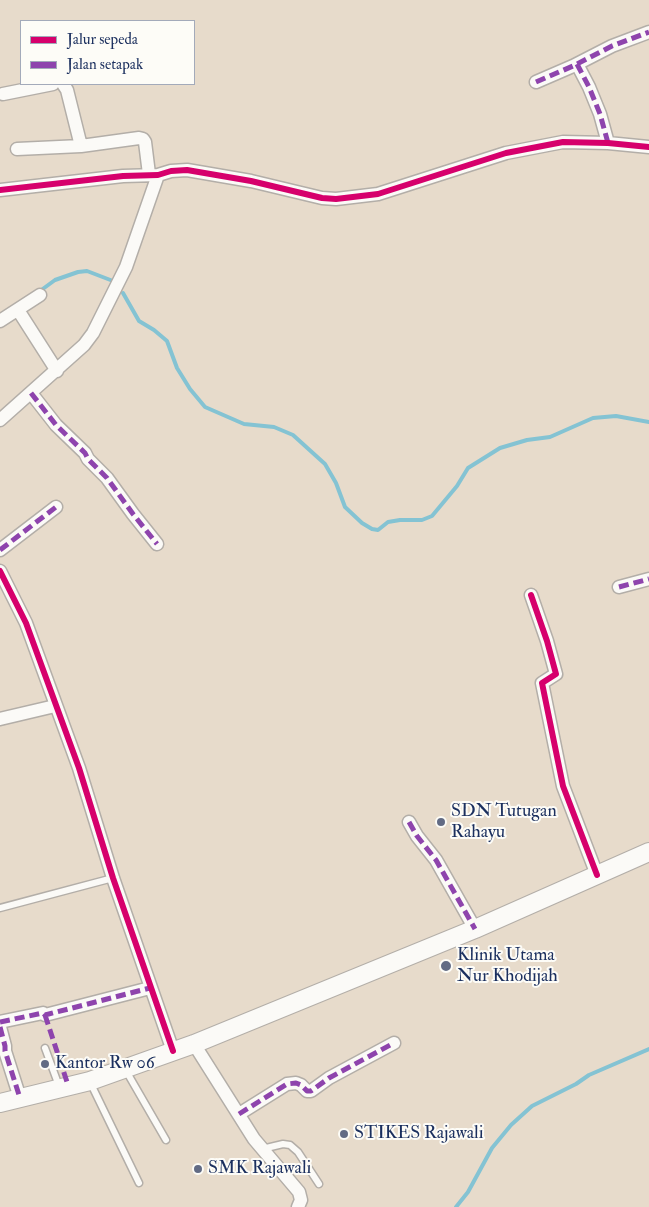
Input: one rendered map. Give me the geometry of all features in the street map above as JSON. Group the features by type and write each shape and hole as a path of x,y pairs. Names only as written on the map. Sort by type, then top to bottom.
{"main road":[{"path":"0,1103 59,1087 90,1081 194,1044 475,928 649,852"}],"street":[{"path":"536,82 612,46 649,32"},
{"path":"577,64 600,114 608,143"},
{"path":"3,94 48,85"},
{"path":"64,85 68,90 81,146"},
{"path":"0,420 84,345 100,320 126,267 154,174 143,139 139,138 81,146 17,149"},
{"path":"0,190 187,170 251,181 322,198 336,199 378,194 506,153 563,142 608,143 649,147"},
{"path":"0,321 40,295"},
{"path":"18,310 57,371"},
{"path":"31,393 56,425 107,478 157,544"},
{"path":"0,550 56,507"},
{"path":"0,571 26,622 79,768 113,878 173,1051"},
{"path":"619,587 649,579"},
{"path":"531,595 556,674 542,683 563,786 597,874"},
{"path":"0,719 55,706"},
{"path":"409,822 436,860 475,928"},
{"path":"0,1022 43,1013 45,1015 150,988"},
{"path":"0,1027 6,1046 5,1051 20,1098"},
{"path":"194,1044 262,1149 299,1192 301,1200 298,1207"},
{"path":"239,1114 287,1084 296,1083 311,1091 328,1078 394,1044"}],"lane":[{"path":"0,908 113,878"},
{"path":"45,1048 59,1087"},
{"path":"125,1069 166,1140"},
{"path":"90,1081 139,1183"},
{"path":"262,1149 283,1144 290,1145 298,1152 319,1184"}],"waterway":[{"path":"40,291 55,280 78,272 87,271 113,281"},
{"path":"123,293 139,321 167,341 177,368 190,389 205,407 244,424 274,427 293,435 325,464 336,483 345,507 362,523 372,529 378,530 388,522 422,520 432,516 457,486 468,468 500,448 527,440 550,437 593,418 616,416 649,422"},
{"path":"456,1207 468,1192 492,1148 511,1125 532,1106 576,1084 589,1075 649,1049"}],"marked path":[{"path":"536,82 612,46 649,32"},
{"path":"577,64 600,114 608,143"},
{"path":"31,393 56,425 107,478 157,544"},
{"path":"0,550 56,507"},
{"path":"619,587 649,579"},
{"path":"409,822 417,836 436,860 475,929"},
{"path":"0,1022 43,1013 45,1015 150,988"},
{"path":"45,1015 68,1085"},
{"path":"0,1027 5,1051 20,1098"},
{"path":"239,1114 287,1084 296,1083 307,1091 311,1091 329,1078 394,1043"}],"cycle path":[{"path":"0,190 123,176 158,175 171,171 187,170 251,181 322,198 336,199 378,194 506,153 563,142 608,143 649,147"},
{"path":"0,571 26,623 79,768 113,878 173,1051"},
{"path":"531,595 556,674 542,683 563,786 597,875"}],"place":[{"name":"SDN Tutugan Rahayu","path":"441,822"},
{"name":"Klinik Utama Nur Khodijah","path":"446,966"},
{"name":"Kantor Rw 06","path":"45,1064"},
{"name":"STIKES Rajawali","path":"344,1134"},
{"name":"SMK Rajawali","path":"198,1169"}]}
